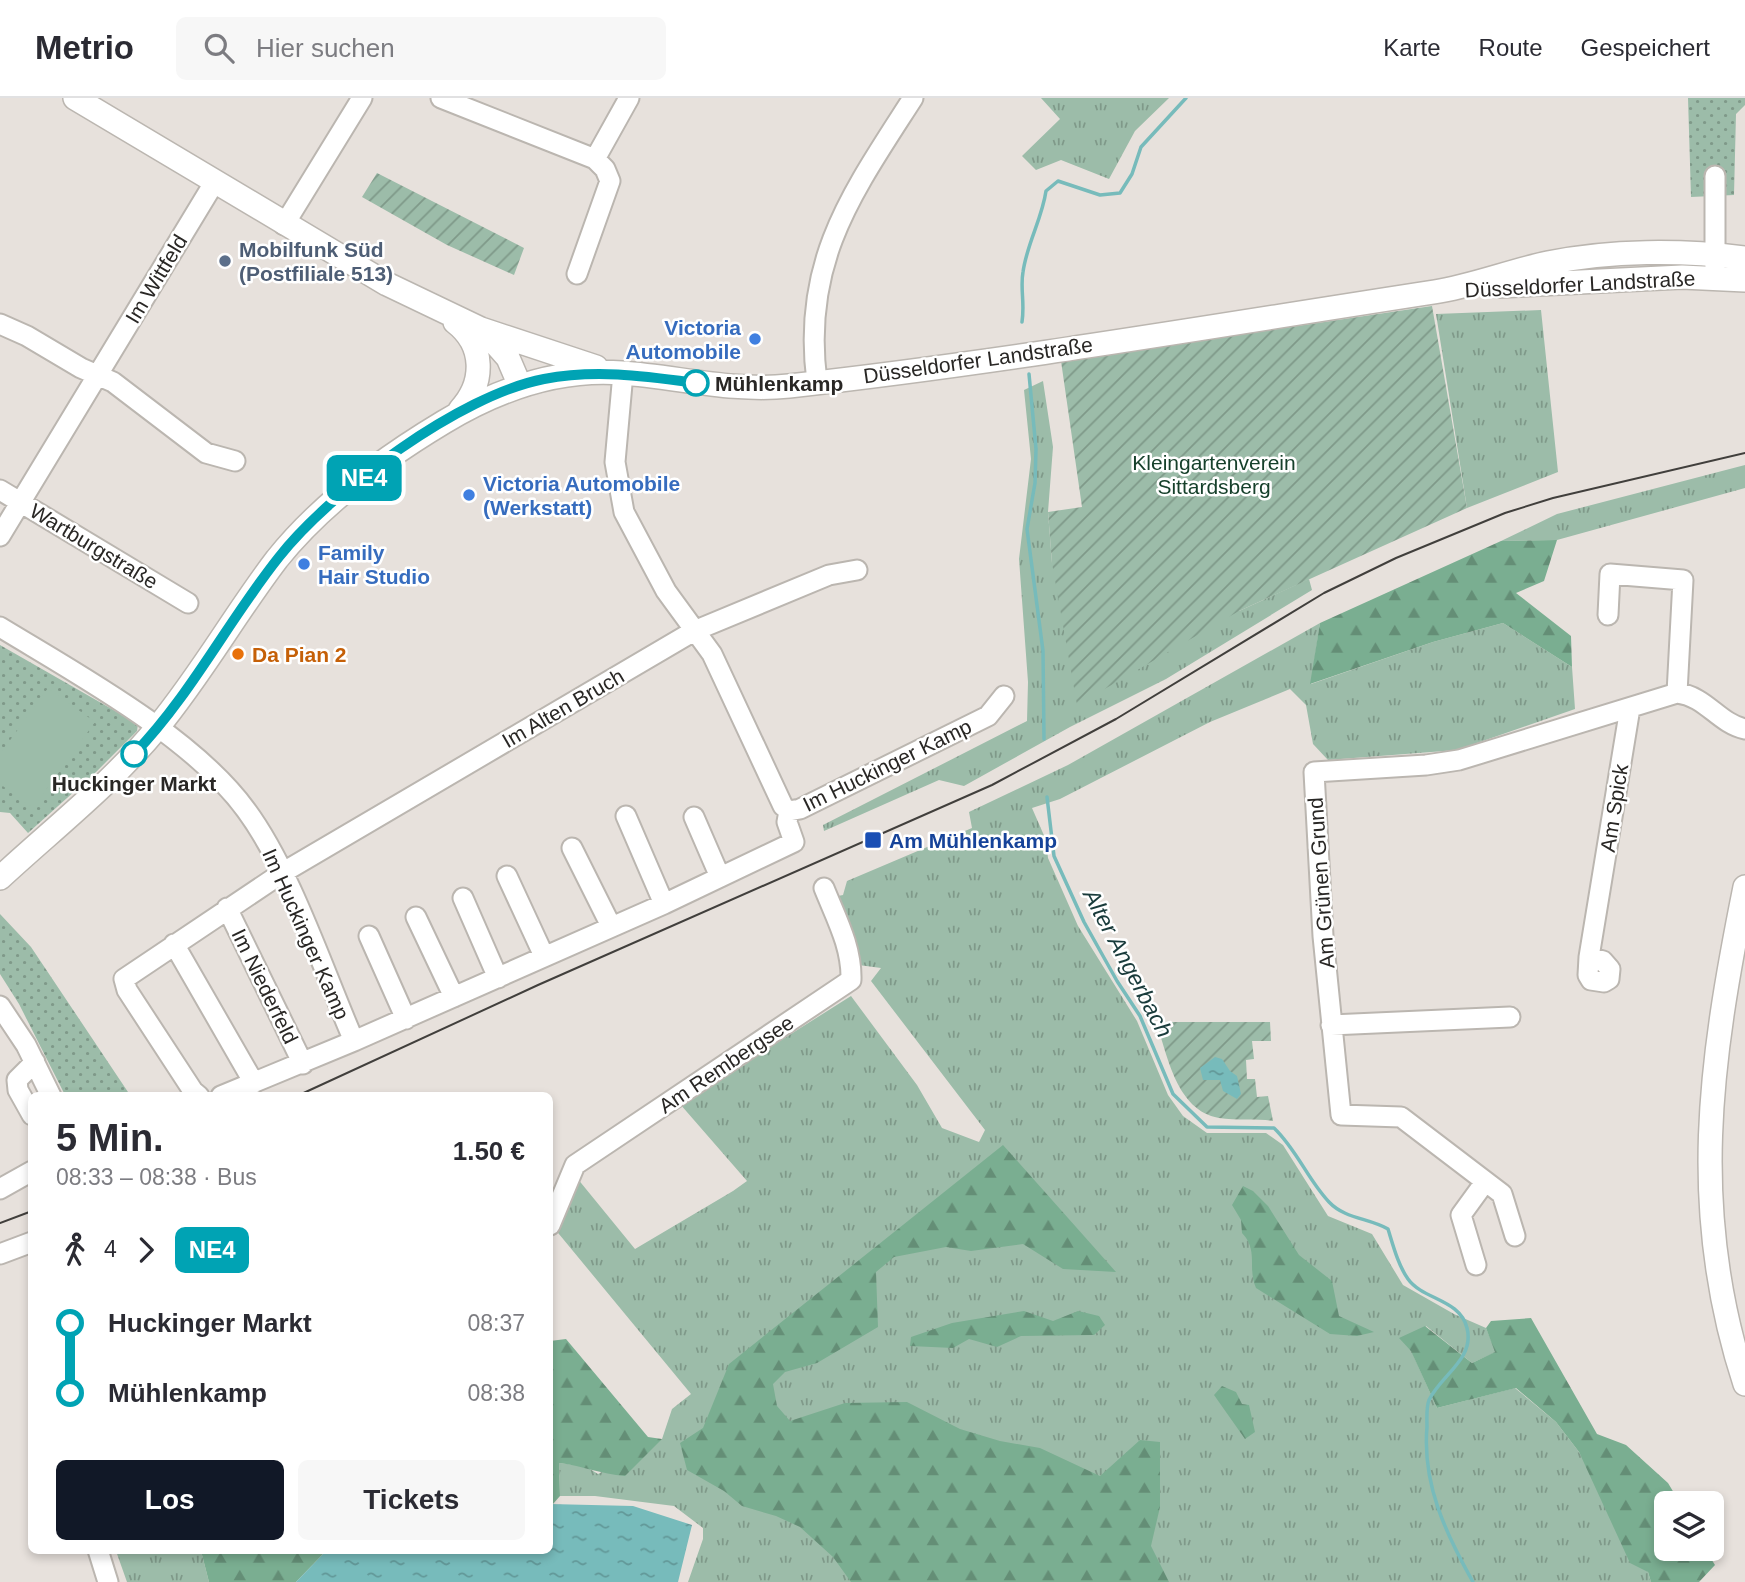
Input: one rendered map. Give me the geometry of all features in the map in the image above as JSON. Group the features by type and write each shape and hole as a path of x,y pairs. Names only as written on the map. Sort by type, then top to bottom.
{"main road":[{"path":"75,98 358,268 439,309 481,329 542,351 619,373"},
{"name":"Düsseldorfer Landstraße","path":"1446,290 1548,263 1715,251 1745,244"},
{"name":"Düsseldorfer Landstraße","path":"1715,251 1745,258"},
{"name":"Düsseldorfer Landstraße","path":"0,878 127,762 158,727 260,582 301,532 350,488 456,415 520,386 563,376 619,373 745,387 817,382 1446,290 1619,279 1715,277 1745,280"},
{"path":"439,309 472,338 477,353 476,389 456,415"},
{"path":"481,329 502,349 520,386"},
{"path":"1745,887 1718,1034 1711,1089 1709,1171 1721,1287 1745,1384"}],"street":[{"path":"284,225 362,98"},
{"path":"441,98 596,159 605,169 610,181 576,274"},
{"path":"596,159 629,98"},
{"path":"817,382 814,328 823,262 835,227 854,190 913,98"},
{"name":"Düsseldorfer Landstraße","path":"1715,176 1715,277"},
{"name":"Im Wittfeld","path":"0,536 214,183"},
{"path":"0,324 113,382 206,453 235,461"},
{"path":"619,373 615,463 619,496 644,553 712,654 783,806 789,811"},
{"name":"Wartburgstraße","path":"0,490 188,603"},
{"name":"Im Alten Bruch","path":"282,873 694,631 829,576 857,570"},
{"path":"1608,615 1610,575 1683,580 1677,693"},
{"path":"0,628 158,727"},
{"path":"1630,708 1677,693 1692,696 1708,704 1726,724 1745,729"},
{"name":"Im Huckinger Kamp","path":"158,727 216,778 246,810 282,873 354,1041 407,1020 664,904 794,842 787,822 789,811 800,809 988,716 1004,696"},
{"name":"Am Spick","path":"1589,957 1630,708"},
{"name":"Am Grünen Grund","path":"1515,1236 1502,1195 1401,1117 1341,1115 1331,1025 1314,772 1426,765 1459,760 1630,708"},
{"path":"626,816 664,904"},
{"path":"694,817 720,877"},
{"path":"572,848 611,926"},
{"name":"Im Niederfeld","path":"194,1092 127,990 124,979 282,873"},
{"path":"508,876 544,956"},
{"name":"Am Rembergsee","path":"553,1218 575,1165 846,985 851,979 846,942 824,888"},
{"path":"463,898 498,978"},
{"name":"Im Niederfeld","path":"227,908 303,1064"},
{"path":"416,917 454,997"},
{"path":"369,936 407,1020"},
{"path":"174,944 254,1083"},
{"path":"0,1006 49,1092"},
{"path":"1331,1025 1510,1017"},
{"name":"Im Niederfeld","path":"231,1092 354,1041"},
{"path":"28,1108 18,1090 17,1080 34,1062"},
{"path":"0,1189 28,1173"},
{"path":"1476,1265 1461,1215 1485,1182"},
{"path":"0,1254 28,1244"},
{"path":"100,1554 108,1582"}],"green space":[{"path":"1041,98 1169,98 1135,131 1109,179 1061,160 1036,170 1022,156 1060,119"},
{"path":"1688,98 1745,98 1745,105 1736,114 1734,195 1691,197"},
{"path":"377,173 524,248 514,275 447,245 362,197"},
{"name":"Kleingartenverein Sittardsberg","path":"1432,306 1467,508 1239,611 1077,705 1052,563 1048,512 1082,507 1061,361"},
{"path":"1541,310 1558,472 1467,508 1436,314"},
{"path":"1043,381 1053,447 1048,512 1052,563 1239,611 1309,579 1312,590 1166,679 1070,727 964,786 939,780 824,831 823,825 1027,721 1028,682 1019,559 1031,459 1024,390"},
{"path":"1745,465 1745,488 1557,540 1501,541 1557,514"},
{"path":"1557,540 1544,581 1516,593 1571,636 1572,667 1503,623 1433,642 1310,684 1320,623 1501,541"},
{"path":"1320,623 1311,684 1433,642 1503,623 1572,667 1575,709 1457,750 1328,760 1313,744 1306,705 1290,689 1210,722 1060,799 1032,808 1046,840 1048,858 1078,926 1137,1021 1168,1095 1183,1116 1207,1133 1266,1133 1283,1145 1328,1216 1372,1234 1403,1285 1454,1314 1486,1328 1496,1352 1472,1363 1426,1326 1411,1350 1437,1408 1515,1388 1556,1422 1579,1452 1648,1572 1651,1582 688,1582 703,1539 703,1528 674,1506 595,1496 560,1496 559,1463 585,1466 598,1474 662,1439 672,1409 691,1394 554,1228 577,1178 635,1249 733,1191 747,1181 680,1104 851,996 917,1085 942,1128 979,1142 985,1130 871,981 881,968 851,964 828,898 843,895 847,881 972,828 969,812 1068,765"},
{"path":"0,645 138,724 137,731 96,772 28,833 10,813 0,812"},
{"path":"48,688 95,722 33,808 0,784 0,754"},
{"path":"0,914 31,947 128,1092 63,1092 19,1004 0,974"},
{"path":"1156,1022 1270,1022 1271,1041 1252,1041 1254,1059 1246,1060 1247,1079 1255,1079 1257,1097 1268,1096 1273,1121 1219,1118 1204,1113 1193,1104 1176,1080"},
{"path":"1003,1145 1116,1272 1063,1269 1023,1244 971,1251 946,1247 894,1257 876,1272 878,1327 817,1363 785,1372 773,1384 777,1406 790,1421 845,1403 907,1402 960,1429 1000,1441 1040,1448 1100,1476 1140,1440 1160,1442 1160,1507 1151,1546 1169,1582 851,1582 833,1557 800,1527 776,1516 742,1506 724,1491 687,1470 680,1443 703,1428 729,1364"},
{"path":"1243,1186 1253,1191 1268,1206 1299,1255 1332,1281 1339,1316 1374,1332 1357,1336 1330,1334 1256,1288 1250,1246 1242,1233 1241,1220 1232,1205"},
{"path":"1024,1311 1053,1321 1078,1311 1099,1316 1105,1325 1094,1335 1021,1336 997,1347 969,1339 953,1348 910,1346 911,1337 952,1323"},
{"path":"1531,1318 1597,1434 1626,1445 1668,1483 1673,1491 1654,1491 1654,1561 1712,1561 1715,1565 1699,1582 1651,1582 1648,1572 1630,1563 1579,1452 1556,1422 1516,1388 1437,1408 1411,1351 1399,1338 1425,1326 1472,1363 1495,1352 1486,1328 1491,1321"},
{"path":"566,1339 648,1437 662,1439 625,1476 559,1463 560,1496 553,1504 553,1341"},
{"path":"1222,1386 1236,1392 1242,1404 1249,1405 1255,1432 1245,1439 1214,1395"},
{"path":"117,1554 202,1554 209,1582 127,1582"},
{"path":"202,1554 323,1554 296,1582 209,1582"}],"water":[{"path":"1215,1057 1222,1059 1237,1076 1241,1094 1237,1099 1223,1091 1220,1080 1203,1080 1200,1068"},
{"path":"553,1504 633,1506 692,1525 678,1582 296,1582 323,1554 553,1554"}],"waterway":[{"name":"Alter Angerbach","path":"1022,322 1023,272 1046,191 1058,181 1100,195 1120,193 1132,174 1141,147 1186,98"},
{"name":"Alter Angerbach","path":"1029,374 1036,449 1035,483 1027,529 1043,651 1044,739"},
{"name":"Alter Angerbach","path":"1047,797 1054,856 1084,922 1140,1016 1173,1094 1207,1127 1274,1128 1329,1202 1342,1212 1388,1229 1408,1279 1415,1286 1449,1305 1463,1318 1467,1328 1466,1349 1429,1400 1426,1448 1428,1469 1438,1508 1473,1582"}],"tram line":[{"path":"306,1092 538,985 992,785 1116,719 1324,593 1396,558 1505,513 1553,498 1745,453"},
{"path":"0,1223 28,1212"}],"bus line":[{"name":"NE4","path":"134,754 173,707 280,555 320,513 407,446 468,408 534,381 590,373 616,373 696,383"}],"place":[{"name":"Mobilfunk Süd (Postfiliale 513)","path":"225,261"},
{"name":"Victoria Automobile","path":"755,339"},
{"name":"Mühlenkamp","path":"696,383"},
{"name":"Victoria Automobile (Werkstatt)","path":"469,495"},
{"name":"Family Hair Studio","path":"304,564"},
{"name":"Da Pian 2","path":"238,654"},
{"name":"Huckinger Markt","path":"134,754"},
{"name":"Am Mühlenkamp","path":"873,840"}]}
